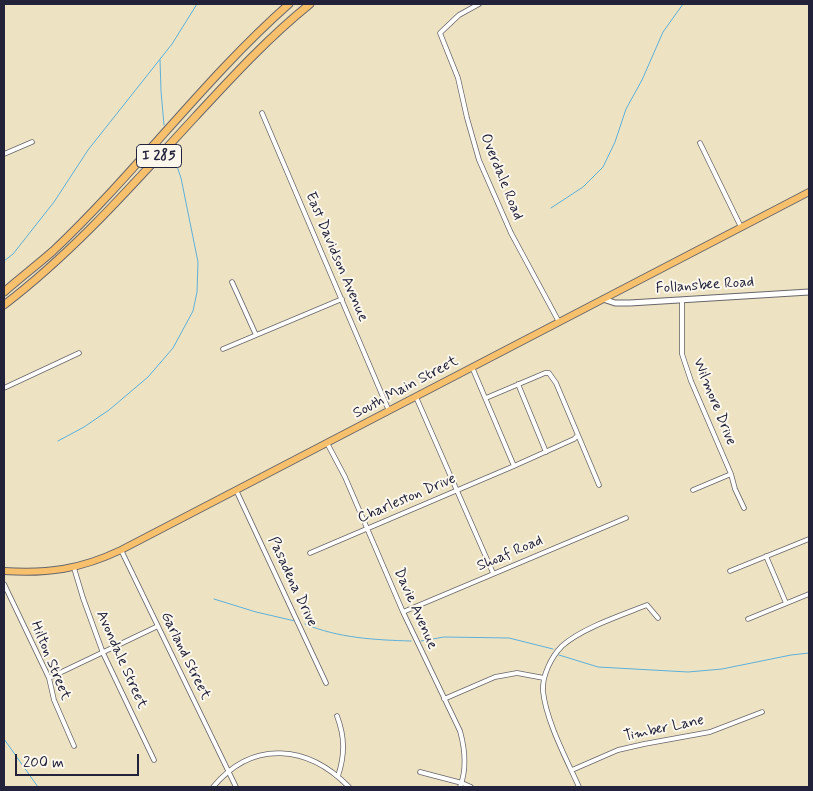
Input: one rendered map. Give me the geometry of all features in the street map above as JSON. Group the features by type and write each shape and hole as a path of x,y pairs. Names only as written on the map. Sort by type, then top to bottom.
{"highway":[{"name":"I 285","path":"4,292 53,251 264,26 289,4"},
{"name":"I 285","path":"4,305 63,257 115,204 256,52 310,4"}],"main road":[{"name":"South Main Street","path":"4,571 45,572 74,568 101,560 809,192"}],"street":[{"name":"Overdale Road","path":"480,4 459,15 440,33 458,78 479,160 512,233 559,322"},
{"name":"East Davidson Avenue","path":"262,112 389,411"},
{"path":"4,154 32,142"},
{"path":"700,143 741,227"},
{"path":"232,282 256,335"},
{"name":"Follansbee Road","path":"603,299 620,303 809,292"},
{"path":"223,349 342,299"},
{"name":"Wilmore Drive","path":"682,300 682,354 691,381 732,474 735,490 744,508"},
{"path":"4,388 79,353"},
{"path":"472,367 514,466"},
{"path":"486,398 545,373 552,375 599,485"},
{"path":"518,384 546,452"},
{"path":"416,397 493,573"},
{"name":"Charleston Drive","path":"310,553 546,452 574,439 578,435"},
{"name":"Davie Avenue","path":"327,443 345,477 403,612 460,731 465,748 465,767 461,785"},
{"path":"693,490 732,474"},
{"name":"Pasadena Drive","path":"236,490 326,683"},
{"name":"Shoaf Road","path":"403,612 626,518"},
{"path":"730,571 809,539"},
{"name":"Garland Street","path":"121,550 236,787"},
{"path":"766,556 786,603"},
{"name":"Avondale Street","path":"74,568 103,653 154,760"},
{"name":"Hilton Street","path":"4,584 49,678 54,700 74,746"},
{"path":"748,619 809,594"},
{"path":"579,787 548,714 543,690 544,678 554,656 562,646 589,630 647,605 658,618"},
{"path":"49,678 158,626"},
{"path":"444,699 495,677 517,673 544,678"},
{"name":"Timber Lane","path":"572,770 618,750 710,732 762,712"},
{"path":"337,716 342,732 344,750 338,776"},
{"path":"213,787 238,764 259,756 287,753 311,760 338,776 349,787"},
{"path":"420,772 471,787"}],"waterway":[{"path":"4,261 13,254 54,202 88,150 172,44 197,4"},
{"path":"551,208 583,187 603,167 615,142 626,109 642,80 663,32 683,4"},
{"path":"160,60 164,125"},
{"path":"58,441 84,427 109,410 148,377 173,348 193,311 197,292 198,262 181,178 171,149"},
{"path":"214,599 256,612 295,621"},
{"path":"305,624 344,635 370,639 411,641"},
{"path":"421,641 444,637 509,638 553,649"},
{"path":"559,655 598,667 688,672 722,669 809,653"},
{"path":"4,739 38,787"}]}
